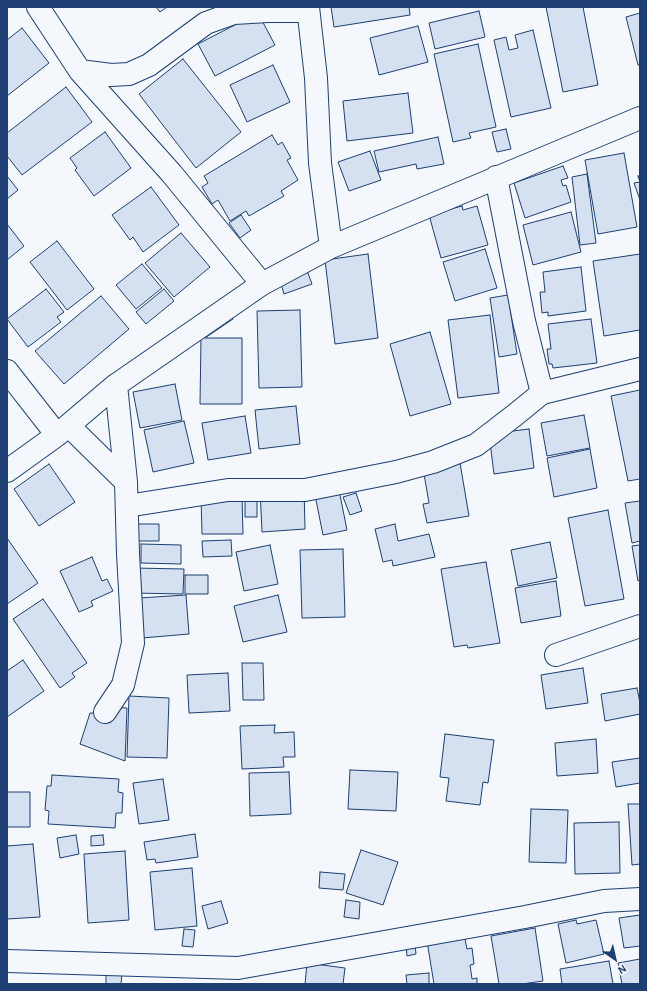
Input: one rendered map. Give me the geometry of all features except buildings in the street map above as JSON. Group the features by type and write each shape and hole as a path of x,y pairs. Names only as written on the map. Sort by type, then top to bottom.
{"street":[{"path":"38,7 80,71 172,174 262,284"},
{"path":"80,71 111,75 129,74 149,65 206,23 234,13 308,9 316,78 320,163 331,247"},
{"path":"7,472 63,430 116,386 262,284 331,247 640,118"},
{"path":"496,177 524,321 542,393"},
{"path":"127,506 228,490 305,490 396,472 433,462 476,445 515,416 542,393 640,370"},
{"path":"7,371 63,430 126,482"},
{"path":"105,712 123,685 133,643 126,482 116,386"},
{"path":"556,655 640,626"},
{"path":"7,961 238,968 525,917 604,901 640,899"}]}
